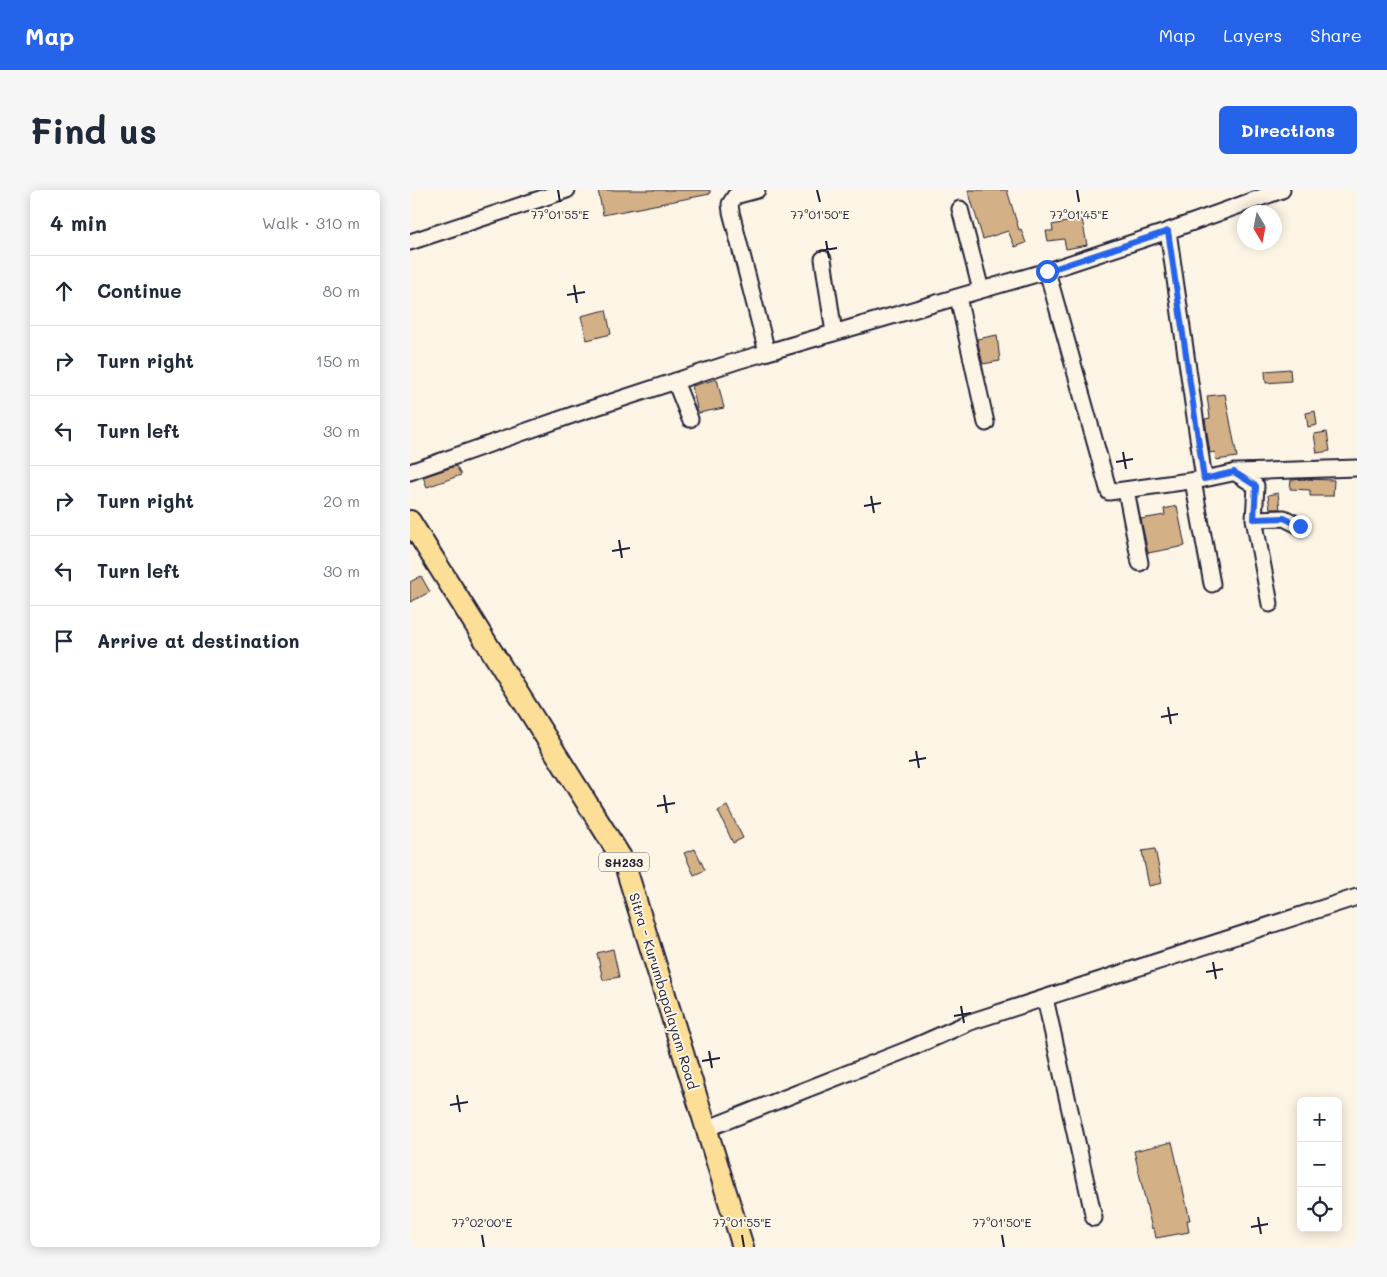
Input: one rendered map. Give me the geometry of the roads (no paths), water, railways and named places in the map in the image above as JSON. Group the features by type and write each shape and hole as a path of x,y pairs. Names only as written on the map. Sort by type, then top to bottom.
{"main road":[{"name":"Sitra - Kurumbapalayam Road","path":"410,521 624,862 743,1247"}],"street":[{"path":"410,242 567,190"},
{"path":"757,190 735,196 730,204 767,352"},
{"path":"410,472 675,381 767,352 1047,271 1168,231 1282,190"},
{"path":"960,209 981,290"},
{"path":"1168,231 1212,584"},
{"path":"823,259 834,333"},
{"path":"1047,271 1109,492 1198,480 1234,472 1357,468"},
{"path":"958,297 986,423"},
{"path":"675,381 690,419"},
{"path":"1234,472 1256,486 1254,519 1270,604"},
{"path":"1126,490 1140,563"},
{"path":"1254,519 1284,518 1300,526"},
{"path":"706,1129 909,1049 970,1022 1357,897"},
{"path":"1045,998 1094,1218"}]}
